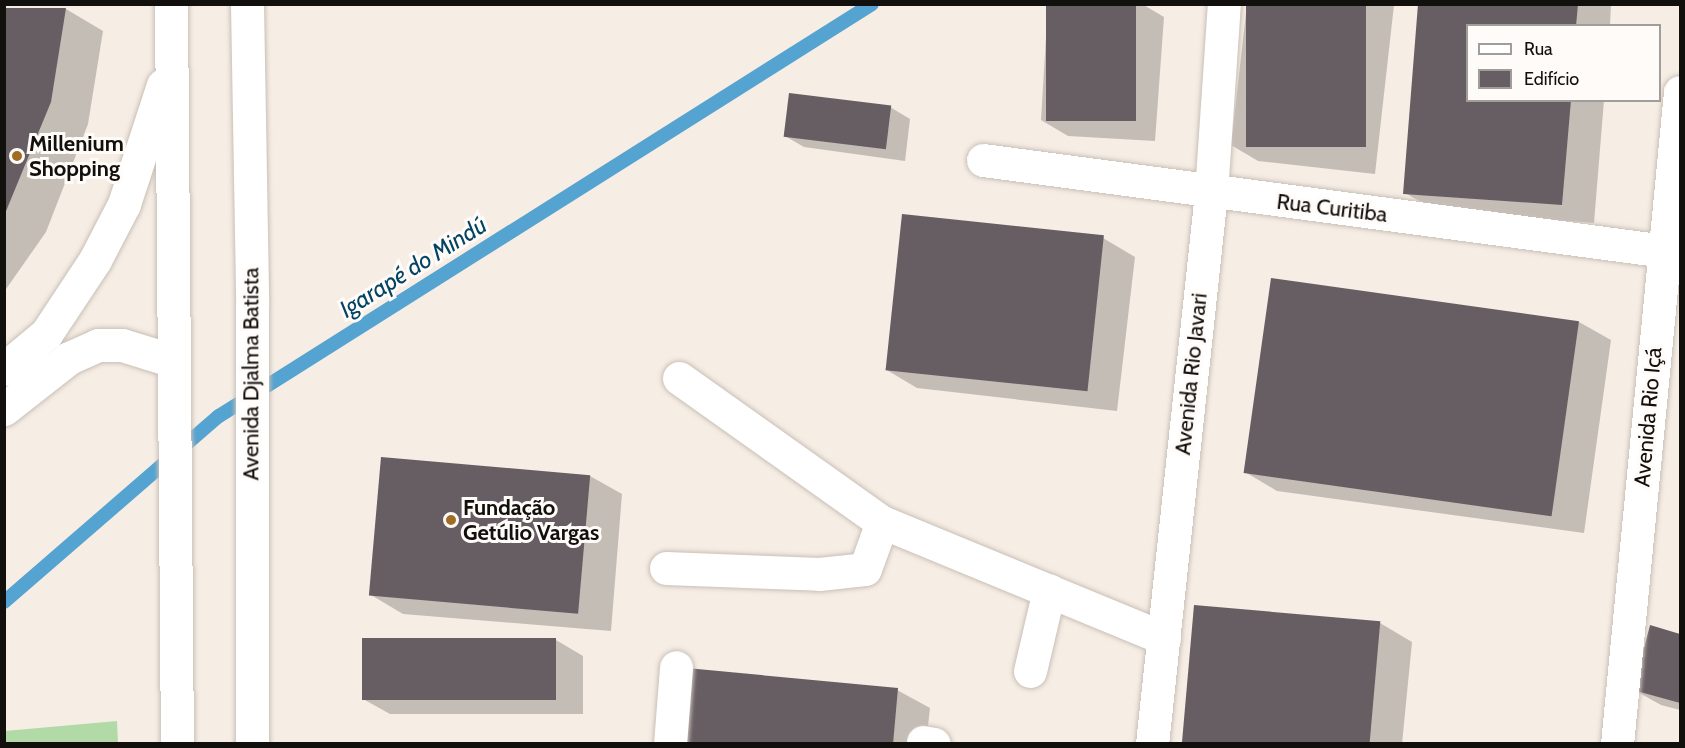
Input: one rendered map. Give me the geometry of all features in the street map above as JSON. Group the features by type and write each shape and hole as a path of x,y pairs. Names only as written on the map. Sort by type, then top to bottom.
{"street":[{"path":"171,4 177,744"},
{"name":"Avenida Djalma Batista","path":"247,4 252,304 250,592 252,744"},
{"name":"Avenida Rio Javari","path":"1152,744 1211,193 1224,4"},
{"path":"4,369 46,334 95,260 124,204 171,60"},
{"name":"Avenida Rio Içá","path":"1617,744 1672,251 1680,92"},
{"name":"Rua Curitiba","path":"983,160 1211,193 1672,251"},
{"path":"46,334 48,351 69,358"},
{"path":"4,409 69,358 98,345 122,345 175,372"},
{"path":"679,378 882,522 1164,638"},
{"path":"666,568 819,574 865,569 882,522"},
{"path":"1030,671 1048,590"},
{"path":"670,744 676,667"}],"green space":[{"path":"117,721 118,743 5,743 5,731"}],"building":[{"path":"1046,4 1136,4 1136,121 1046,121"},
{"path":"1246,4 1366,4 1366,147 1246,147"},
{"path":"1418,4 1578,4 1576,24 1466,24 1466,102 1571,102 1562,205 1403,194"},
{"name":"Millenium Shopping","path":"4,8 66,8 51,102 4,216"},
{"path":"789,93 891,106 886,149 784,137"},
{"path":"902,214 1104,235 1087,391 886,370"},
{"path":"1271,278 1579,321 1552,516 1244,473"},
{"path":"381,457 590,475 578,614 369,595"},
{"path":"1194,605 1380,621 1370,744 1182,744"},
{"path":"1650,625 1680,634 1680,703 1633,690"},
{"path":"362,638 556,638 556,700 362,700"},
{"path":"676,667 898,688 893,744 669,744"}],"waterway":[{"name":"Igarapé do Mindú","path":"4,602 219,416 872,4"}],"place":[{"name":"Millenium Shopping","path":"17,156"},
{"name":"Fundação Getúlio Vargas","path":"451,520"}]}
